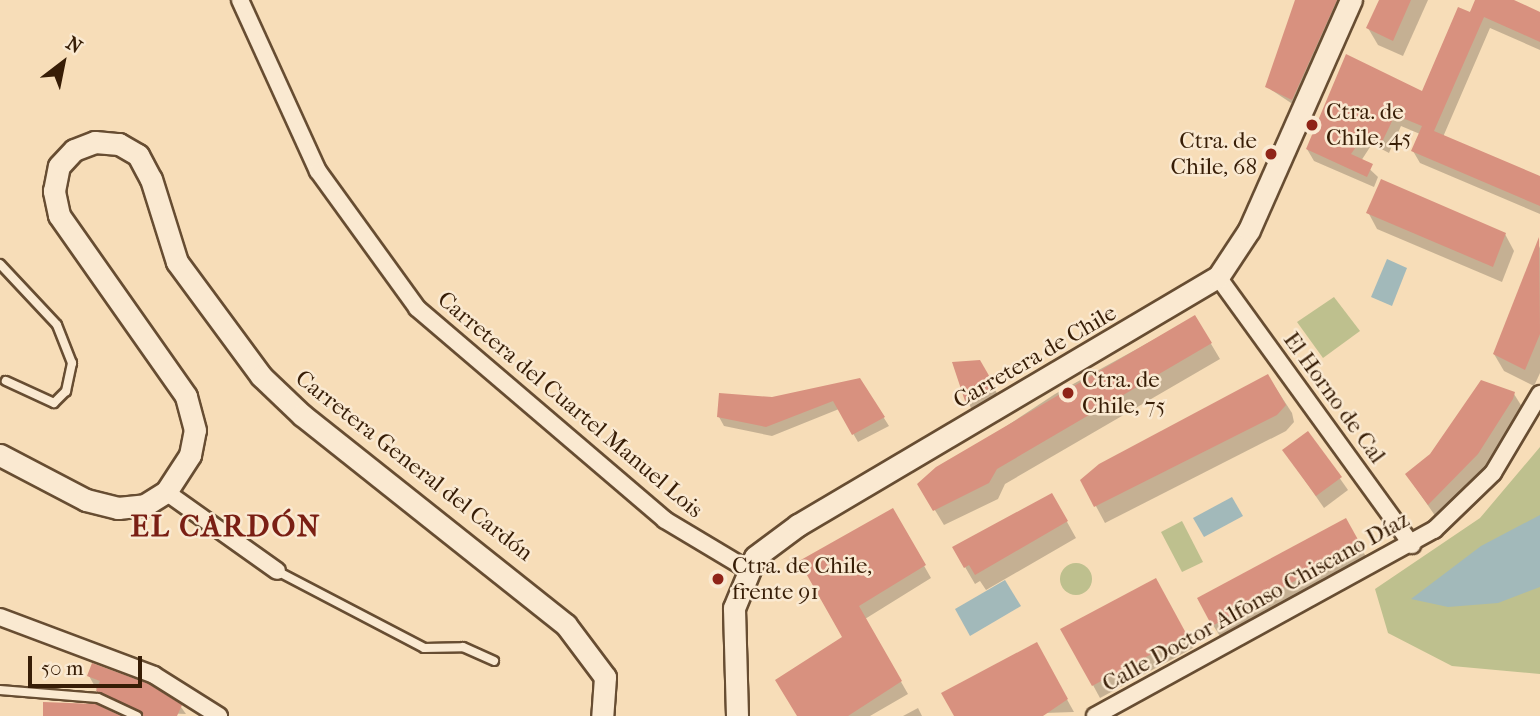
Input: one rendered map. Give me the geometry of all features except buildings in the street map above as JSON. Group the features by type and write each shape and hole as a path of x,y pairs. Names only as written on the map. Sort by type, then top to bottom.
{"street":[{"name":"Carretera del Cuartel Manuel Lois","path":"240,0 318,171 417,308 665,520 747,569"},
{"name":"Carretera de Chile","path":"737,716 733,608 747,569 797,525 1218,277 1249,230 1351,0"},
{"name":"Carretera General del Cardón","path":"166,492 191,456 195,430 186,396 59,215 54,191 59,166 95,142 119,144 138,155 177,262 261,376 302,415 517,580 577,637 606,677 602,716"},
{"name":"El Horno de Cal","path":"1218,277 1412,545"},
{"name":"Calle Doctor Alfonso Chiscano Díaz","path":"1095,716 1412,545 1493,473 1540,394"},
{"path":"0,455 86,500 118,508 145,505 166,492 277,570"},
{"path":"0,617 154,675 219,716"}],"lane":[{"path":"0,264 57,325 72,363 66,391 54,402 6,381"},
{"path":"277,570 424,648 463,647 494,661"},
{"path":"0,690 98,698 137,716"}],"green space":[{"path":"1334,297 1360,331 1323,358 1297,322"},
{"path":"1540,447 1540,674 1452,666 1388,633 1375,589 1480,518"},
{"path":"1182,521 1203,562 1182,572 1161,532"},
{"path":"1076,563 1088,567 1092,579 1088,591 1076,595 1064,591 1060,579 1064,567"}],"water":[{"path":"1387,259 1407,268 1392,306 1371,297"},
{"path":"1232,497 1243,516 1204,537 1193,518"},
{"path":"1540,515 1540,587 1498,603 1448,607 1411,599 1481,546"},
{"path":"1005,580 1021,606 970,636 955,609"}],"place":[{"name":"Ctra. de Chile, 45","path":"1312,125"},
{"name":"Ctra. de Chile, 68","path":"1271,154"},
{"name":"Ctra. de Chile, 75","path":"1068,393"},
{"name":"Ctra. de Chile, frente 91","path":"718,579"}],"district":[{"name":"EL CARDÓN","path":"226,527"}]}
